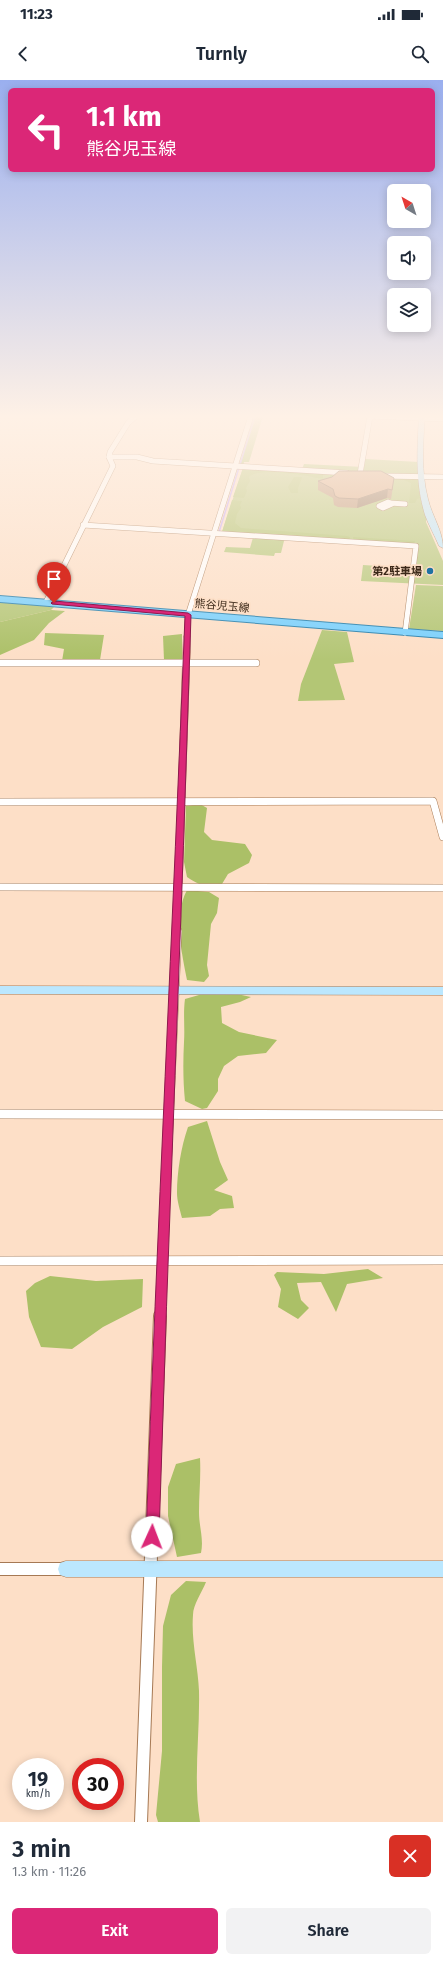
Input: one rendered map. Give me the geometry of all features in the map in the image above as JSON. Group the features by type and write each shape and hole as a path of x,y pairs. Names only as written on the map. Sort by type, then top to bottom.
{"main road":[{"name":"熊谷児玉線","path":"0,599 443,635"}],"street":[{"path":"46,602 97,497"},
{"path":"141,1822 162,1261 175,990 188,615 212,533 224,497"},
{"path":"424,497 427,511 443,546"},
{"path":"373,510 388,502 390,506 405,504"},
{"path":"83,525 416,546 405,633"},
{"path":"0,663 256,663"},
{"path":"0,802 433,800 443,837"},
{"path":"0,888 443,888"},
{"path":"0,990 443,991"},
{"path":"0,1114 443,1115"},
{"path":"0,1261 443,1260"},
{"path":"0,1569 443,1569"}],"green space":[{"path":"233,497 420,497 427,517 426,522 443,561 443,585 361,581 363,565 411,568 414,544 285,537 281,553 275,553 274,556 224,552 226,547 250,548 254,534 222,532"},
{"path":"410,497 420,497 415,503 409,503"},
{"path":"232,500 242,501 235,523 241,528 350,537 349,540 222,532"},
{"path":"353,537 415,541 414,544 353,540"},
{"path":"416,585 443,586 443,631 409,629"},
{"path":"0,602 55,606 51,610 0,622"},
{"path":"51,610 65,611 49,623 34,640 0,655 0,622"},
{"path":"322,630 347,632 354,662 334,664 345,700 298,701 301,684"},
{"path":"45,633 104,635 100,660 62,661 64,649 44,645"},
{"path":"182,634 182,660 164,660 163,636"},
{"path":"200,804 207,808 204,832 212,840 245,844 252,855 249,863 228,874 222,884 207,886 187,877 184,862 186,806"},
{"path":"187,890 209,892 219,898 217,913 211,924 207,965 209,976 204,982 187,980 181,947 180,911"},
{"path":"206,993 232,993 251,997 240,1002 221,1007 222,1023 239,1032 277,1040 266,1053 238,1056 224,1066 218,1079 218,1091 207,1108 202,1109 185,1101 183,1072 184,1010 185,999"},
{"path":"207,1121 220,1162 228,1180 214,1190 232,1196 234,1208 220,1209 210,1216 182,1218 178,1202 177,1185 183,1143 188,1127"},
{"path":"368,1269 383,1278 347,1284 336,1312 321,1282 297,1283 301,1300 309,1308 298,1319 278,1307 281,1289 274,1275 277,1272 324,1274"},
{"path":"50,1276 96,1281 143,1279 142,1307 103,1327 72,1349 41,1347 29,1317 26,1291 35,1283"},
{"path":"200,1458 199,1517 202,1543 201,1553 177,1557 168,1516 168,1487 176,1464"},
{"path":"186,1581 206,1582 193,1611 194,1644 199,1691 197,1790 200,1822 158,1822 156,1815 162,1751 163,1626 171,1595"}],"building":[{"path":"338,497 363,497 358,499"}],"waterway":[{"path":"219,532 230,497"}],"place":[{"name":"第2駐車場","path":"430,571"}],"route":[{"path":"54,603 188,615 175,990 162,1261 152,1537"}]}
